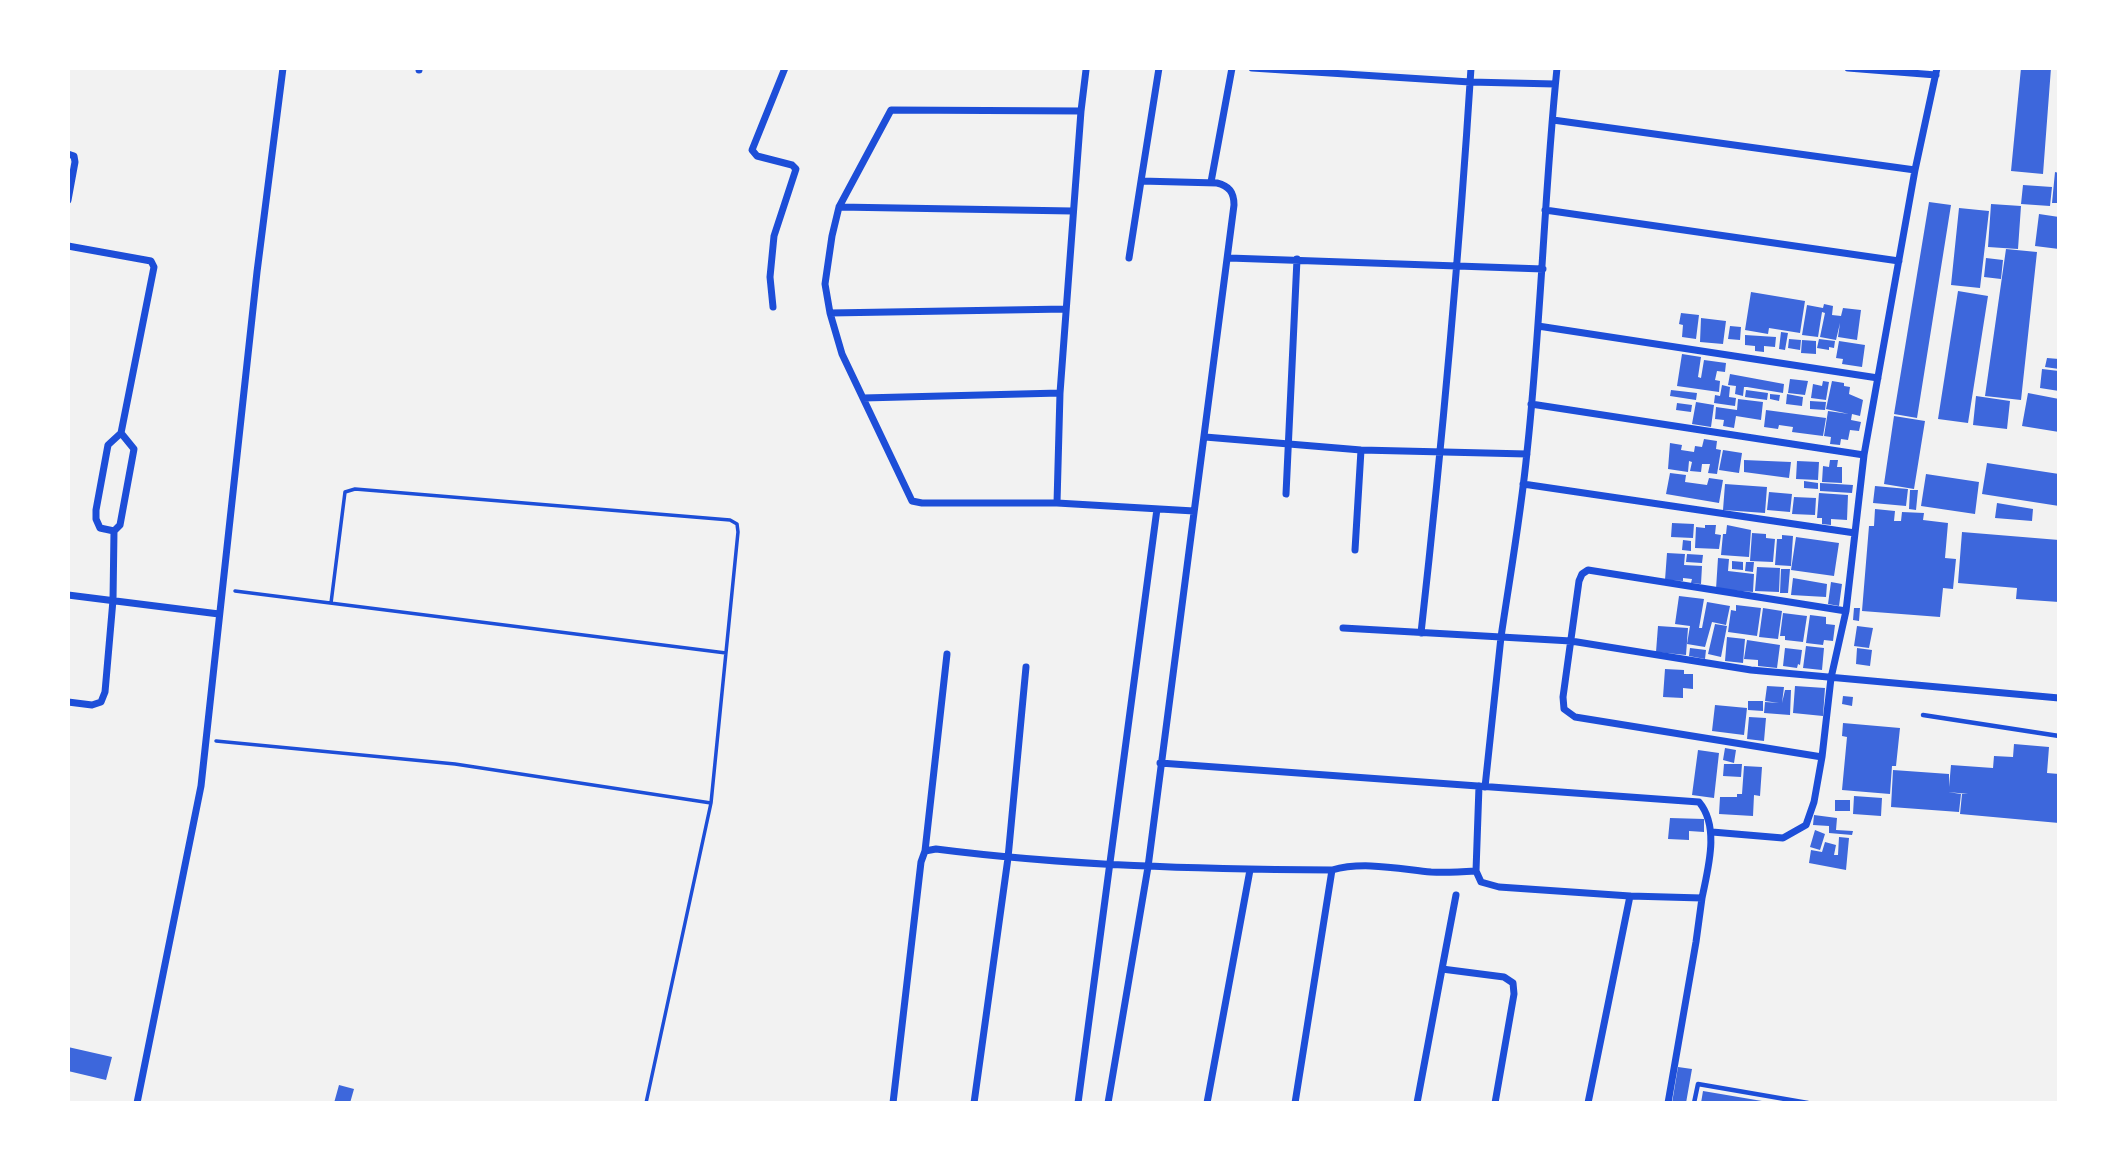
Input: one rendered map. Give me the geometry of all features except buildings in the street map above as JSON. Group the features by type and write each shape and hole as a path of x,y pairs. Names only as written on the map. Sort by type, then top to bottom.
{"street":[{"path":"137,1103 192,836 207,740 219,614 283,68"},
{"path":"773,307 770,277 774,236 796,169 792,165 757,156 752,150 785,68"},
{"path":"1129,258 1159,68"},
{"path":"1211,182 1232,68"},
{"path":"1252,68 1470,82 1555,84"},
{"path":"1421,633 1442,450 1458,268 1471,68"},
{"path":"1557,68 1527,454 1482,786 1476,871 1481,882 1499,887 1702,898"},
{"path":"1712,832 1783,838 1806,825 1814,802 1831,678 1846,611 1864,455 1915,170 1936,71 1848,68"},
{"path":"1057,503 1060,393 1072,211 1086,70"},
{"path":"1081,111 892,109 839,207 825,284 830,313 842,354 914,502 1057,503 1194,511"},
{"path":"1553,120 1915,170"},
{"path":"68,154 74,156 75,162 68,200"},
{"path":"1108,1103 1148,867 1229,258 1234,198 1226,185 1211,182 1141,181"},
{"path":"839,207 1072,211"},
{"path":"1545,210 1899,261"},
{"path":"68,246 150,261 153,264 121,433 108,445 96,510 100,528 114,531"},
{"path":"1229,258 1543,270"},
{"path":"1286,494 1297,259"},
{"path":"830,313 1066,309"},
{"path":"1538,326 1878,378"},
{"path":"863,398 1060,393"},
{"path":"1531,404 1864,455"},
{"path":"68,702 92,705 101,702 105,692 113,600 114,531 120,525 134,449 121,433"},
{"path":"1205,437 1361,450 1527,454"},
{"path":"1355,550 1361,450"},
{"path":"1523,484 1855,533"},
{"path":"1078,1103 1157,509"},
{"path":"1822,757 1575,717 1564,709 1563,697 1579,581 1582,574 1588,570 1846,611"},
{"path":"68,595 219,614"},
{"path":"1343,628 1571,641 1751,670 2059,698"},
{"path":"893,1103 947,654"},
{"path":"974,1103 1008,858 1026,667"},
{"path":"1160,763 1699,802 1707,812 1712,832 1668,1103"},
{"path":"925,851 936,849 1110,866 1332,870 1361,866 1436,872 1476,871"},
{"path":"1207,1103 1250,870"},
{"path":"1295,1103 1332,870"},
{"path":"1418,1103 1456,895"},
{"path":"1588,1103 1630,896"},
{"path":"1442,969 1504,977 1513,983 1514,994 1495,1103"}],"lane":[{"path":"1923,715 2059,736"},
{"path":"1694,1103 1698,1084 1808,1103"}],"path":[{"path":"331,603 345,492 355,489 730,520 737,524 711,803 646,1103"},
{"path":"222,589 726,653"},
{"path":"207,740 455,764 711,803"}]}
